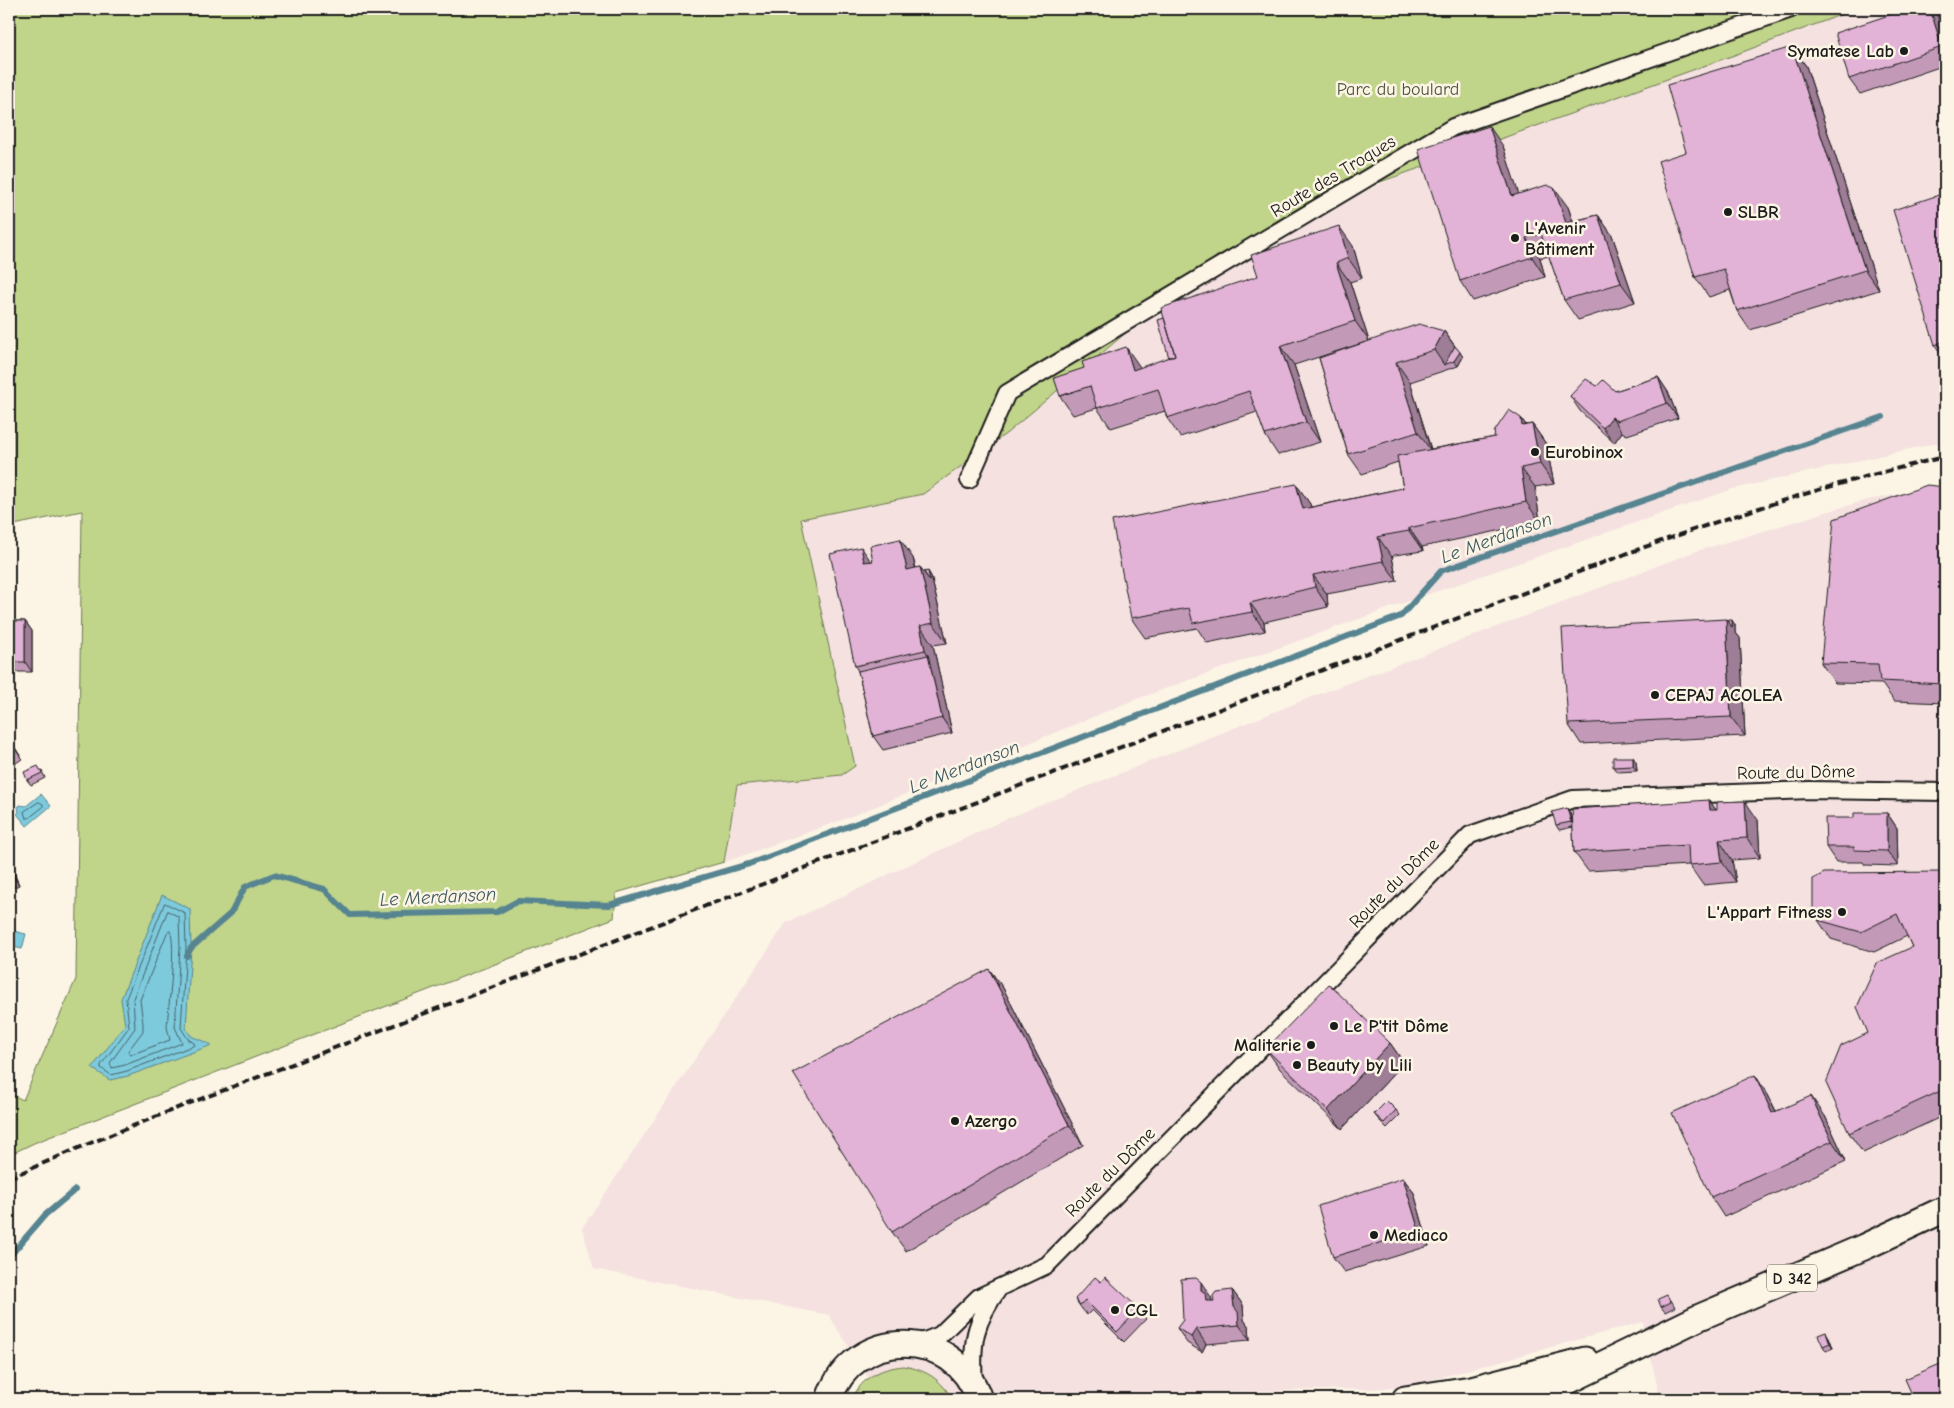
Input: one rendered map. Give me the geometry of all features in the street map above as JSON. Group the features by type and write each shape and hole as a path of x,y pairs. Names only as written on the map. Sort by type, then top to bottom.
{"main road":[{"name":"D 342","path":"1515,1399 1560,1385 1700,1317 1864,1247 1945,1209"},
{"path":"827,1398 848,1366 868,1352 892,1344 917,1344 941,1352 960,1367 977,1393"},
{"name":"D 342","path":"1405,1399 1471,1389 1638,1346"}],"street":[{"name":"Route des Troques","path":"969,480 1007,393 1453,127 1791,9"},
{"name":"Route du Dôme","path":"917,1344 940,1335 978,1297 1047,1265 1470,835 1573,800 1810,790 1945,792"},
{"path":"977,1393 972,1353 978,1324 987,1305 999,1288"}],"shaded area":[{"path":"1843,9 1945,9 1945,441 1733,489 1406,602 1134,700 847,818 725,862 737,785 842,775 855,766 800,519 923,494 981,390 1290,224 1419,167"},
{"path":"1945,485 1945,1399 1660,1399 1643,1322 1401,1388 1058,1396 1040,1399 881,1399 829,1315 594,1269 582,1228 786,923 1006,819 1314,696 1694,552 1863,501"}],"green space":[{"name":"Parc du boulard","path":"9,9 1856,9 1740,53 1322,203 1217,256 1007,433 923,494 801,519 855,766 842,775 737,785 724,862 616,893 614,918 34,1143 9,1155 9,1093 23,1100 76,979 82,511 9,526"},
{"path":"904,1366 932,1376 943,1386 952,1399 852,1399 861,1385 873,1375 888,1369"}],"water":[{"path":"41,794 51,806 27,826 17,814 19,812 18,807 20,805 26,806"},
{"path":"162,895 190,909 191,948 186,1028 191,1036 212,1045 128,1076 110,1080 92,1068 125,1025 121,999"},
{"path":"9,930 26,934 22,949 9,946"}],"building":[{"path":"1907,9 1930,9 1942,47 1849,79 1835,33"},
{"path":"1792,47 1865,270 1737,311 1724,269 1695,277 1658,161 1686,152 1667,85"},
{"path":"1489,126 1512,196 1547,185 1554,188 1566,223 1598,215 1621,283 1564,300 1541,234 1526,238 1532,257 1460,281 1418,149"},
{"path":"1945,193 1945,341 1935,345 1893,210"},
{"path":"1339,226 1348,258 1336,263 1355,321 1280,346 1306,422 1265,435 1249,391 1167,418 1158,389 1097,408 1090,386 1060,396 1054,378 1084,368 1082,362 1126,347 1133,370 1175,355 1161,308 1258,276 1251,255"},
{"path":"1164,318 1175,355 1169,358 1158,320"},
{"path":"1419,324 1444,331 1434,350 1396,362 1418,432 1348,454 1319,358"},
{"path":"1455,346 1460,352 1454,361 1444,365"},
{"path":"1658,377 1667,403 1617,421 1612,417 1603,428 1570,396 1586,379 1597,386 1603,380 1615,391"},
{"path":"1509,410 1521,418 1522,426 1532,424 1540,464 1521,468 1526,502 1409,528 1409,531 1378,537 1383,561 1313,575 1315,587 1250,603 1252,612 1193,623 1189,608 1131,618 1112,521 1296,484 1303,509 1403,488 1397,456 1495,437 1494,432"},
{"path":"1927,485 1945,487 1945,684 1880,681 1878,664 1821,663 1834,519"},
{"path":"900,539 907,570 920,567 933,623 920,626 925,650 855,666 830,554 861,547 864,562 873,561 870,546"},
{"path":"928,571 930,581 924,572"},
{"path":"1726,619 1731,717 1568,724 1562,628"},
{"path":"1727,620 1732,620 1732,627"},
{"path":"9,621 25,621 25,662 9,662"},
{"path":"928,655 942,718 873,736 858,671"},
{"path":"9,740 15,749 9,753"},
{"path":"1613,757 1633,757 1633,766 1613,767"},
{"path":"38,766 42,773 27,780 24,772"},
{"path":"1709,800 1710,810 1717,810 1717,802 1745,801 1747,838 1719,840 1722,862 1689,865 1688,845 1574,852 1572,809"},
{"path":"1567,808 1571,822 1556,825 1552,812"},
{"path":"1854,813 1887,813 1887,851 1854,850 1854,847 1826,847 1825,818 1854,818"},
{"path":"1945,872 1945,1089 1849,1133 1826,1083 1841,1046 1868,1033 1857,1007 1877,963 1912,947 1897,914 1861,932 1818,920 1813,911 1813,879 1824,873"},
{"path":"989,969 1069,1125 892,1232 793,1073"},
{"path":"1329,984 1390,1043 1328,1110 1266,1049"},
{"path":"1755,1075 1772,1113 1811,1096 1832,1141 1711,1197 1672,1113"},
{"path":"1387,1101 1396,1110 1384,1123 1374,1114"},
{"path":"1403,1178 1419,1231 1333,1257 1318,1206"},
{"path":"1095,1277 1101,1282 1105,1277 1139,1309 1117,1332 1085,1300 1080,1305 1075,1299"},
{"path":"1196,1278 1201,1282 1201,1290 1205,1293 1206,1301 1214,1301 1213,1296 1216,1292 1232,1290 1234,1307 1238,1312 1239,1325 1196,1329 1191,1337 1177,1328 1183,1320 1181,1279"},
{"path":"1667,1295 1671,1302 1661,1307 1658,1299"},
{"path":"1826,1332 1830,1343 1823,1346 1818,1335"},
{"path":"1945,1362 1945,1399 1914,1399 1905,1379"}],"waterway":[{"name":"Le Merdanson","path":"187,956 191,948 231,913 245,887 274,875 324,889 350,915 497,912 518,901 609,905 749,864 1401,616 1441,571 1883,417"},
{"name":"Le Merdanson","path":"9,1257 45,1215 75,1190"}],"railway":[{"path":"9,1178 185,1105 1623,555 1782,501 1863,477 1945,457"}],"place":[{"name":"Symatese Lab","path":"1904,51"},
{"name":"SLBR","path":"1728,212"},
{"name":"L'Avenir Bâtiment","path":"1515,238"},
{"name":"Eurobinox","path":"1535,452"},
{"name":"CEPAJ ACOLEA","path":"1655,695"},
{"name":"L'Appart Fitness","path":"1842,912"},
{"name":"Le P'tit Dôme","path":"1334,1026"},
{"name":"Maliterie","path":"1311,1045"},
{"name":"Beauty by Lili","path":"1297,1065"},
{"name":"Azergo","path":"955,1121"},
{"name":"Mediaco","path":"1374,1235"},
{"name":"CGL","path":"1115,1310"}]}
